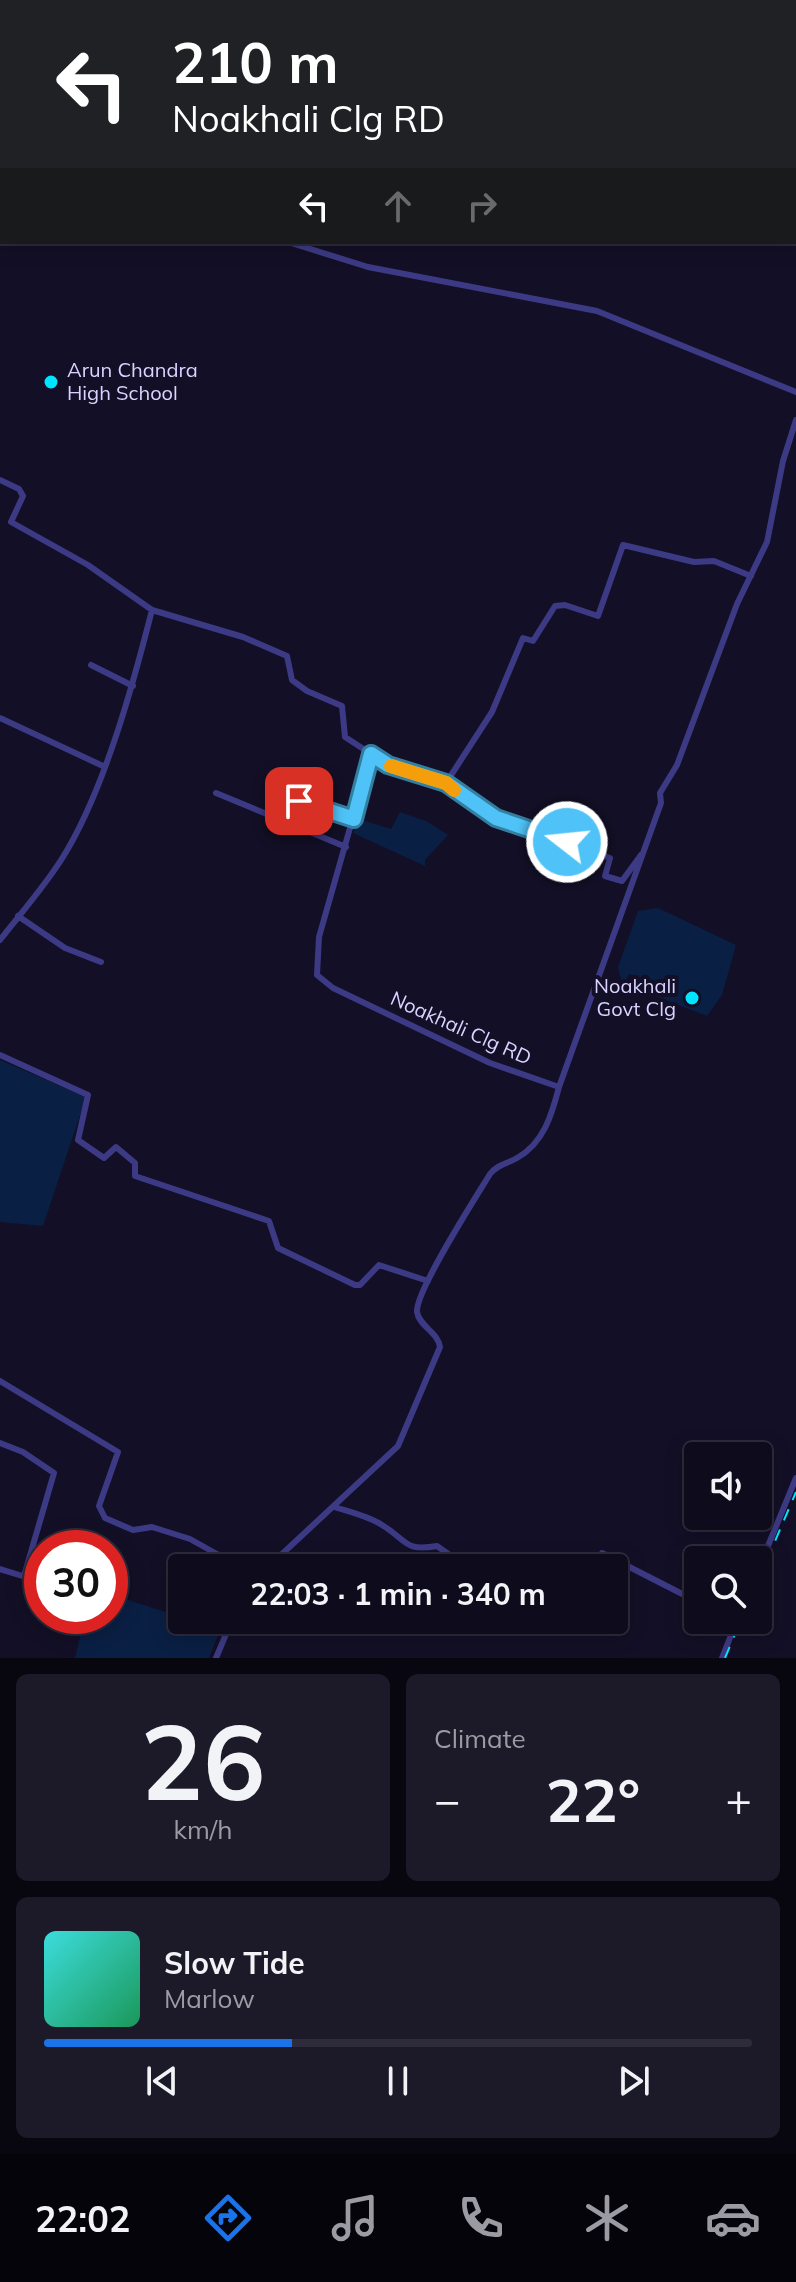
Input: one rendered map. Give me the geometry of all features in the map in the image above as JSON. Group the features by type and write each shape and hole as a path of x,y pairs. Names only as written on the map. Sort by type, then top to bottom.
{"street":[{"path":"294,244 368,267 597,311 796,392"},
{"path":"282,1554 398,1446 440,1347 439,1340 418,1315 417,1308 428,1281 490,1174 538,1140 661,803 660,793 677,765 771,531 783,461 796,420"},
{"path":"0,480 19,489 23,496 11,522 88,565 152,610 243,637 287,656 292,680 307,691 342,706 345,737 388,765 446,783 496,818 551,839 584,846 610,858 605,876 622,881 641,855"},
{"path":"446,783 492,712 523,638 533,641 555,606 565,605 598,616 623,545 694,562 714,561 751,576"},
{"path":"0,940 63,856 103,766 133,686 152,610"},
{"path":"91,665 133,686"},
{"path":"0,718 103,766"},
{"name":"Noakhali Clg RD","path":"371,754 319,937 317,975 321,980 490,1063 559,1087"},
{"path":"216,793 346,847"},
{"path":"299,801 354,819"},
{"path":"18,916 65,948 101,962"},
{"path":"0,1055 88,1095 77,1134 81,1144 104,1158 116,1147 135,1163 135,1176 269,1221 278,1248 355,1285 360,1285 379,1265 428,1281"},
{"path":"0,1381 118,1452 99,1506 105,1518 133,1530 152,1527 190,1539 217,1554"},
{"path":"0,1443 23,1452 54,1473 37,1530"},
{"path":"768,1546 796,1478"},
{"path":"334,1507 382,1525 411,1547 424,1550 437,1546 448,1554"},
{"path":"628,1566 684,1595"},
{"path":"0,1569 24,1576"},
{"path":"216,1658 226,1634"},
{"path":"722,1658 731,1634"}],"water":[{"path":"400,812 426,821 448,835 425,860 425,866 353,833 359,819 391,829"},
{"path":"658,908 736,945 722,995 707,1016 639,990 642,979 629,974 623,987 618,967 638,911"},
{"path":"0,1060 86,1097 43,1226 0,1222"},
{"path":"128,1600 168,1613 168,1634 218,1634 209,1658 75,1658 81,1634 128,1634"}],"railway":[{"path":"772,1548 796,1492"},
{"path":"725,1658 735,1634"}],"slow traffic":[{"path":"391,766 446,783 454,790"}],"place":[{"name":"Arun Chandra High School","path":"51,382"},
{"name":"Noakhali Govt Clg","path":"692,998"}],"route":[{"path":"299,801 354,819 371,754 388,765 446,783 456,793 496,818 567,842"}]}
